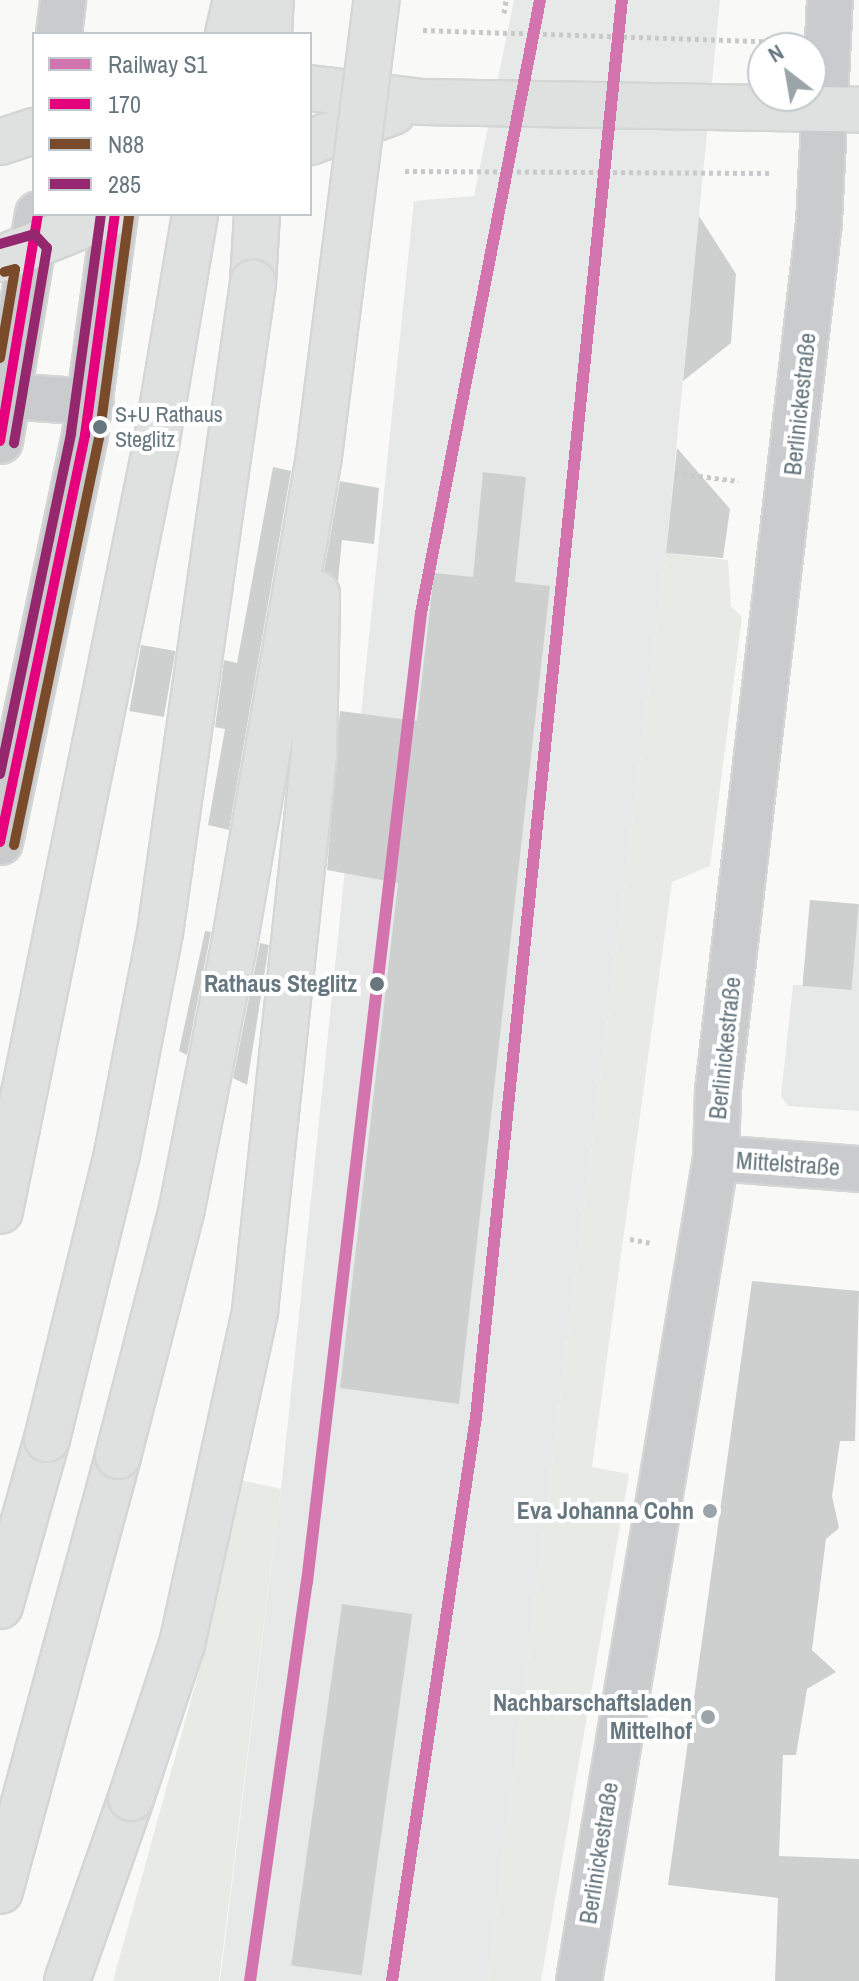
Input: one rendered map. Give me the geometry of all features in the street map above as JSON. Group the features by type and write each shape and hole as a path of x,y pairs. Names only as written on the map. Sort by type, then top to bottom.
{"main road":[{"path":"228,32 236,0"},
{"path":"269,32 271,0"},
{"path":"0,1891 182,1208 319,456 391,15"},
{"path":"312,88 422,102 842,109"},
{"path":"312,141 422,102"},
{"path":"0,142 32,132"},
{"path":"24,241 106,216"},
{"path":"0,1211 156,445 195,216"},
{"path":"0,1606 47,1439 117,1154 162,918 194,723 257,216"},
{"path":"67,1981 182,1644 255,1311 314,754 319,456"}],"street":[{"path":"59,32 63,0"},
{"name":"Berlinickestraße","path":"579,1981 716,1158 718,1090 819,223 842,109 830,0"},
{"path":"0,842 9,755 91,402 113,216"},
{"path":"0,441 8,396 24,241"},
{"path":"8,396 91,402"},
{"name":"Mittelstraße","path":"716,1158 859,1169"}],"path":[{"path":"504,13 506,0"},
{"path":"391,15 747,40"},
{"path":"397,171 778,173"},
{"path":"675,473 749,482"}],"shaded area":[{"path":"514,0 720,0 666,553 488,1981 220,1981 281,1489 414,201 474,196"},
{"path":"666,553 728,560 731,606 742,617 710,866 672,882 592,1467 629,1474 541,1981 488,1981"},
{"path":"810,900 859,904 859,1111 788,1106 781,1096 793,985 803,985"},
{"path":"241,1480 281,1489 219,1981 113,1981 204,1653"}],"building":[{"path":"699,216 736,274 731,343 683,381"},
{"path":"677,448 730,509 723,558 666,553"},
{"path":"273,467 291,471 229,830 208,825 225,729 215,727 224,660 237,663"},
{"path":"483,472 526,477 515,582 550,586 459,1404 340,1388 398,883 327,870 340,711 417,721 434,573 473,577"},
{"path":"340,481 379,488 374,544 342,540 338,581 324,571"},
{"path":"141,645 175,651 164,717 129,711"},
{"path":"810,900 859,904 851,990 803,986"},
{"path":"205,931 211,932 187,1055 179,1051"},
{"path":"260,943 269,945 247,1085 233,1078"},
{"path":"752,1281 859,1291 855,1441 840,1441 832,1496 839,1528 826,1539 812,1650 836,1672 807,1689 796,1755 783,1755 779,1856 859,1859 859,1981 775,1981 778,1898 668,1885"},
{"path":"342,1604 412,1614 362,1975 291,1965"}],"rail line":[{"name":"S1","path":"250,1981 307,1582 421,613 540,0"},
{"name":"S1","path":"392,1981 476,1417 622,0"}],"transit line":[{"name":"170","path":"0,441 38,216"},
{"name":"285","path":"0,774 71,433 101,216"},
{"name":"170","path":"0,842 85,435 115,216"},
{"name":"N88","path":"14,845 99,438 129,216"},
{"name":"285","path":"0,244 34,234 47,248 14,443"},
{"name":"N88","path":"0,358 15,269 4,272"}],"place":[{"name":"S+U Rathaus Steglitz","path":"100,427"},
{"name":"Rathaus Steglitz","path":"377,984"},
{"name":"Eva Johanna Cohn","path":"710,1511"},
{"name":"Nachbarschaftsladen Mittelhof","path":"708,1717"}]}
